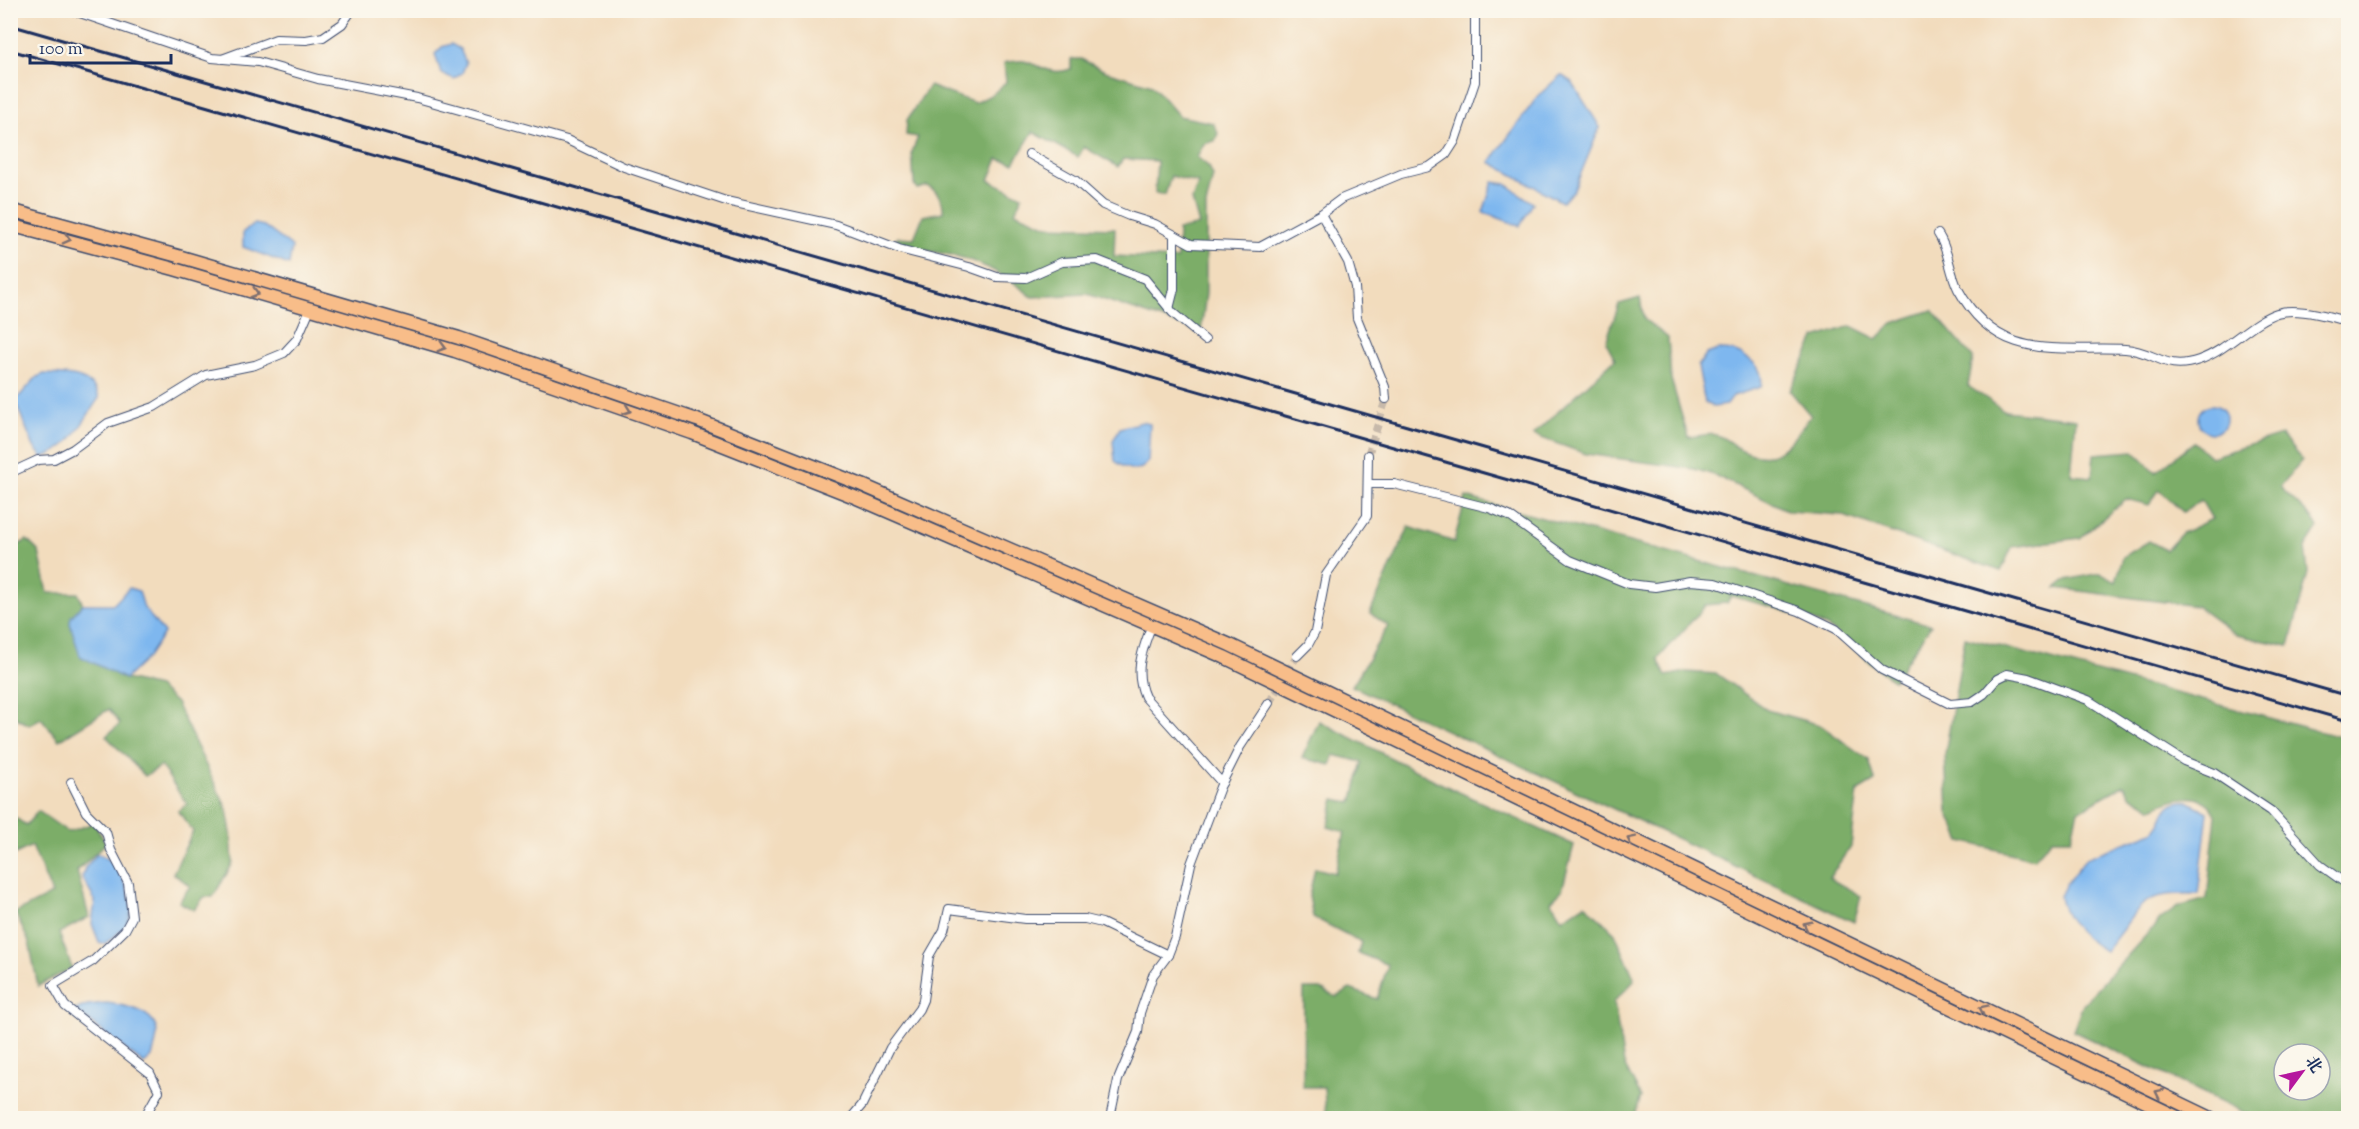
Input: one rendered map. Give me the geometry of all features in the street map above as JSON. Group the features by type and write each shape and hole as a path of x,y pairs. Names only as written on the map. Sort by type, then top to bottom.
{"main road":[{"path":"10,210 189,259 459,338 640,400 862,485 1230,645 2211,1119"},
{"path":"10,225 455,351 692,433 857,498 1152,624 2179,1119"}],"street":[{"path":"71,10 220,59 258,62 318,79 406,96 523,130 567,140 624,167 726,201 836,225 898,249 1006,279 1032,277 1062,262 1098,260 1145,279 1169,309 1205,340"},
{"path":"220,59 276,39 306,40 323,37 342,24 352,10"},
{"path":"1029,154 1076,180 1103,205 1155,224 1191,244 1260,247 1274,242 1321,214 1341,199 1401,174 1429,167 1446,154 1455,141 1475,82 1475,10"},
{"path":"1321,214 1351,269 1357,318 1385,387 1386,399"},
{"path":"1938,234 1953,278 1965,299 1986,325 2023,345 2062,350 2132,350 2164,363 2182,364 2217,352 2273,315 2283,312 2349,322"},
{"path":"1169,309 1174,288 1174,235"},
{"path":"10,473 38,460 54,459 73,449 108,423 154,407 206,375 255,365 284,354 294,344 310,309"},
{"path":"1297,656 1308,645 1315,632 1326,575 1367,516 1368,454"},
{"path":"1368,484 1394,484 1489,508 1509,516 1570,560 1638,587 1690,581 1715,583 1799,611 1836,629 1882,670 1950,704 1972,702 1984,694 1997,679 2007,674 2073,693 2088,700 2184,761 2214,773 2257,800 2320,865 2349,885"},
{"path":"1152,624 1139,665 1140,682 1145,697 1222,783"},
{"path":"1110,1119 1118,1080 1138,1032 1140,1013 1153,975 1168,955 1175,937 1191,864 1222,783 1240,747 1269,703"},
{"path":"71,782 86,812 106,832 111,850 128,883 132,917 125,930 93,961 53,985 65,1006 150,1073 158,1084 158,1094 144,1119"},
{"path":"851,1119 867,1097 890,1048 919,1009 923,1000 929,956 944,930 949,909 1025,919 1085,919 1102,923 1168,955"}],"green space":[{"path":"1071,59 1081,59 1105,71 1152,85 1179,116 1213,123 1218,133 1215,141 1204,144 1197,157 1209,167 1213,176 1206,206 1206,293 1201,332 1087,294 1032,297 1016,284 982,265 963,258 912,248 895,242 897,237 914,238 923,216 943,212 941,200 934,190 927,186 917,189 914,184 912,152 918,137 906,135 907,120 929,86 975,103 993,94 1006,82 1004,63 1022,61 1052,71 1071,69","holes":["1033,132 1078,157 1084,147 1118,167 1123,159 1157,161 1155,193 1165,195 1171,176 1198,183 1192,200 1199,225 1178,230 1177,259 1114,256 1115,228 1048,226 1015,212 1022,196 989,180 998,159 1014,163"]},
{"path":"1640,298 1644,319 1668,338 1671,379 1688,437 1716,435 1753,454 1764,456 1782,450 1811,416 1790,391 1815,338 1851,326 1877,339 1893,323 1932,310 1973,358 1968,386 2005,411 2076,419 2071,475 2092,477 2094,454 2134,451 2156,472 2194,442 2211,457 2281,435 2302,460 2280,487 2313,519 2318,528 2305,548 2308,573 2289,646 2236,635 2196,606 2056,588 2066,580 2100,573 2116,582 2123,557 2149,541 2166,550 2182,533 2212,519 2201,500 2183,512 2159,490 2149,505 2126,499 2080,538 2012,547 2001,571 1841,515 1789,511 1714,475 1694,469 1586,454 1533,435 1615,359 1606,342 1619,304"},
{"path":"1466,497 1931,625 1894,680 1825,626 1791,613 1731,596 1727,603 1706,605 1658,659 1666,676 1686,672 1717,674 1767,710 1820,725 1869,760 1875,781 1858,791 1851,846 1829,878 1861,896 1854,922 1352,686 1388,626 1370,613 1409,527 1454,542"},
{"path":"27,540 39,552 48,593 78,593 83,604 71,617 122,678 158,687 176,703 227,809 233,863 213,897 204,897 194,910 179,902 190,886 173,873 193,831 178,811 187,804 161,766 145,776 106,736 120,724 109,709 59,740 41,718 29,725 13,716 10,550"},
{"path":"1965,637 2348,739 2348,1118 2256,1118 2073,1031 2083,1004 2161,919 2178,907 2207,899 2216,815 2204,801 2196,798 2178,799 2152,808 2130,795 2124,785 2078,811 2071,839 2052,839 2034,859 1961,841 1948,812 1945,754"},
{"path":"1319,721 1446,786 1574,845 1562,890 1551,901 1562,919 1585,904 1615,933 1635,980 1614,1002 1624,1064 1641,1097 1634,1118 1326,1118 1324,1087 1303,1087 1304,989 1321,989 1336,997 1350,989 1377,999 1388,965 1358,953 1361,942 1313,917 1309,896 1315,868 1335,873 1345,832 1328,827 1335,799 1352,803 1362,762 1334,755 1331,765 1302,758"},
{"path":"38,811 68,832 94,823 106,843 77,871 89,917 59,933 72,968 38,986 29,942 15,913 52,894 32,846 11,856 11,815 26,825"}],"water":[{"path":"451,44 460,49 466,63 462,73 454,79 441,73 435,54 442,47"},
{"path":"1561,75 1572,82 1600,127 1574,190 1562,202 1490,162 1538,96"},
{"path":"1493,182 1506,184 1533,203 1520,226 1483,212"},
{"path":"255,224 264,226 292,247 289,265 243,247 243,232"},
{"path":"1718,350 1742,355 1755,364 1761,378 1761,387 1733,396 1727,405 1713,407 1705,403 1698,366 1707,354"},
{"path":"44,374 69,375 84,380 95,390 99,398 68,442 61,449 42,457 34,447 15,401 37,377"},
{"path":"2212,405 2222,409 2226,419 2222,429 2212,433 2202,429 2198,419 2202,409"},
{"path":"1142,422 1150,424 1148,462 1136,470 1127,468 1115,461 1113,441 1120,428"},
{"path":"129,588 139,591 144,608 164,633 148,657 125,679 80,656 70,623 71,617 83,604 114,604"},
{"path":"2187,801 2208,812 2198,894 2177,894 2149,900 2133,915 2105,951 2083,935 2066,913 2060,896 2066,884 2086,858 2153,832 2168,807"},
{"path":"97,854 111,862 117,869 131,904 130,917 121,931 104,944 99,942 92,924 95,901 82,877 85,868"},
{"path":"107,1003 138,1010 156,1025 157,1036 152,1057 144,1064 75,1010 87,1005"}],"tunnel":[{"path":"1368,455 1386,399"},
{"path":"1269,703 1297,656"}],"railway":[{"path":"10,25 2348,696"},
{"path":"10,50 2348,721"}]}
